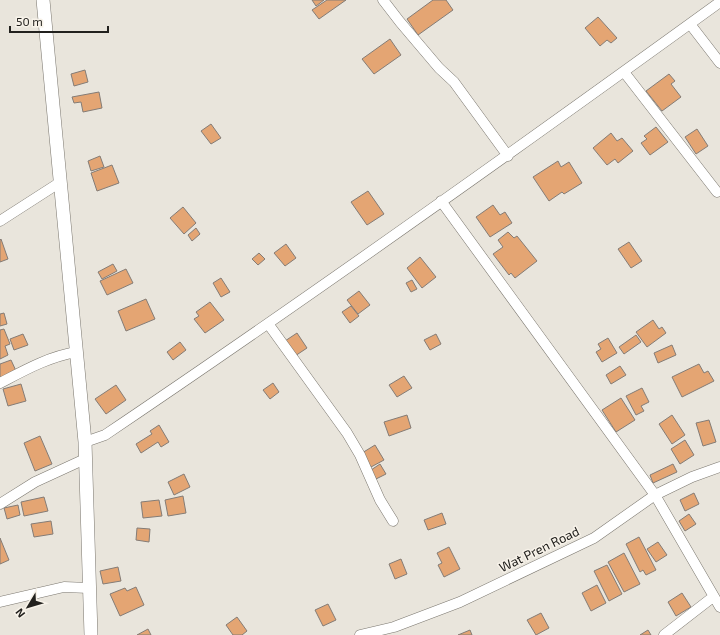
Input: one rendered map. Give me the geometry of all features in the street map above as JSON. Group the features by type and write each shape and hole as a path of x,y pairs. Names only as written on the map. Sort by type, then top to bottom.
{"street":[{"path":"43,0 59,183 70,353 85,442 91,635"},
{"path":"384,0 439,68 454,82 508,156"},
{"path":"85,442 105,435 268,325 508,156 720,2"},
{"path":"690,24 720,63"},
{"path":"624,72 717,192"},
{"path":"0,221 59,183"},
{"path":"441,202 655,495 720,607"},
{"path":"268,325 347,433 360,455 380,500 393,521"},
{"path":"0,383 31,366 70,353"},
{"path":"0,504 35,482 85,459"},
{"name":"Wat Pren Road","path":"360,635 394,627 460,602 594,538 655,495 692,477 720,467"},
{"path":"0,602 64,587 89,588"},
{"path":"664,635 713,597"}],"building":[{"path":"312,0 324,0 316,6"},
{"path":"327,0 346,0 319,19 312,10"},
{"path":"433,0 446,0 453,10 418,35 407,19"},
{"path":"598,17 617,38 611,43 607,40 600,46 585,28"},
{"path":"390,39 401,55 374,74 362,59"},
{"path":"85,70 88,82 74,86 71,74"},
{"path":"669,74 675,81 671,84 681,97 662,111 646,91"},
{"path":"99,92 102,108 83,112 81,102 74,103 72,97"},
{"path":"211,124 221,138 211,144 201,131"},
{"path":"656,127 668,142 650,155 641,143 647,139 644,136"},
{"path":"697,129 708,146 696,154 685,137"},
{"path":"611,133 617,141 622,138 633,151 618,163 615,159 607,165 593,148"},
{"path":"100,156 104,167 91,171 88,161"},
{"path":"558,161 561,167 569,162 582,183 564,194 562,192 549,201 533,177"},
{"path":"112,165 119,183 97,191 91,173"},
{"path":"368,191 384,214 367,225 351,202"},
{"path":"493,205 500,215 505,212 512,223 490,237 476,217"},
{"path":"183,207 196,223 184,234 170,218"},
{"path":"196,228 200,234 192,241 188,235"},
{"path":"508,232 514,238 517,236 537,261 515,278 511,273 509,275 493,254 503,247 498,240"},
{"path":"1,239 8,259 0,262 0,240"},
{"path":"629,242 642,261 631,268 618,249"},
{"path":"286,244 296,258 285,266 274,253"},
{"path":"259,253 265,259 258,265 252,259"},
{"path":"420,257 436,277 422,288 407,268"},
{"path":"113,264 117,271 102,279 98,272"},
{"path":"126,269 133,283 107,295 100,281"},
{"path":"221,278 230,292 221,297 213,283"},
{"path":"412,280 417,289 411,292 406,283"},
{"path":"359,291 370,305 358,314 347,300"},
{"path":"146,299 155,319 126,331 118,311"},
{"path":"210,302 224,320 205,333 194,319 199,316 196,312"},
{"path":"351,306 359,316 350,323 342,312"},
{"path":"4,313 7,324 0,326 0,314"},
{"path":"653,320 659,329 662,327 666,333 647,347 636,332"},
{"path":"4,329 10,344 5,346 8,355 0,359 0,330"},
{"path":"297,333 307,348 292,358 282,343"},
{"path":"23,334 28,345 14,350 10,339"},
{"path":"436,334 441,344 430,350 424,340"},
{"path":"636,335 641,342 624,354 619,347"},
{"path":"608,338 617,353 602,362 596,352 601,349 598,344"},
{"path":"180,342 186,350 173,360 167,352"},
{"path":"672,345 676,355 658,363 654,353"},
{"path":"11,360 17,373 0,380 0,364"},
{"path":"699,364 704,373 708,371 714,381 682,397 672,377"},
{"path":"620,366 626,375 611,384 606,375"},
{"path":"404,376 412,388 397,397 389,385"},
{"path":"273,383 279,392 270,399 263,390"},
{"path":"21,384 26,401 8,406 3,389"},
{"path":"116,385 126,400 106,414 95,399"},
{"path":"642,388 649,402 641,406 644,411 636,415 626,396"},
{"path":"621,398 635,420 616,432 602,410"},
{"path":"407,415 411,428 389,436 384,422"},
{"path":"672,415 685,435 672,444 659,424"},
{"path":"709,420 716,442 703,446 696,423"},
{"path":"159,425 169,442 161,447 158,442 141,453 136,444 152,434 150,431"},
{"path":"40,436 52,464 35,471 24,443"},
{"path":"685,440 694,455 680,464 671,449"},
{"path":"375,445 384,460 371,467 362,453"},
{"path":"380,464 386,474 376,479 371,470"},
{"path":"673,464 677,472 653,483 650,475"},
{"path":"184,474 190,487 174,495 168,482"},
{"path":"694,493 699,504 685,511 680,500"},
{"path":"183,496 186,513 168,516 165,500"},
{"path":"44,497 48,511 24,516 21,502"},
{"path":"159,500 162,516 143,518 141,502"},
{"path":"18,505 20,515 7,519 4,508"},
{"path":"442,513 446,524 428,530 424,520"},
{"path":"689,514 696,524 685,531 679,521"},
{"path":"51,521 53,534 34,537 31,524"},
{"path":"137,528 150,529 149,542 136,540"},
{"path":"639,537 656,570 646,575 643,570 640,572 626,544"},
{"path":"0,538 9,560 0,564"},
{"path":"658,542 667,555 656,562 647,549"},
{"path":"449,547 460,569 444,577 438,565 442,563 437,553"},
{"path":"624,553 640,584 624,592 608,562"},
{"path":"401,559 407,574 395,579 389,564"},
{"path":"607,565 622,594 609,601 594,571"},
{"path":"118,567 121,581 103,584 100,571"},
{"path":"597,585 606,603 591,611 582,593"},
{"path":"136,587 144,605 120,616 110,594 125,588 127,591"},
{"path":"682,593 691,607 676,616 668,602"},
{"path":"328,604 336,620 323,626 315,610"},
{"path":"541,613 549,628 536,635 527,620"},
{"path":"237,617 247,631 242,635 233,635 226,625"},
{"path":"148,629 151,635 137,635"},
{"path":"470,630 472,635 458,635"},
{"path":"648,630 651,635 640,635"}]}
